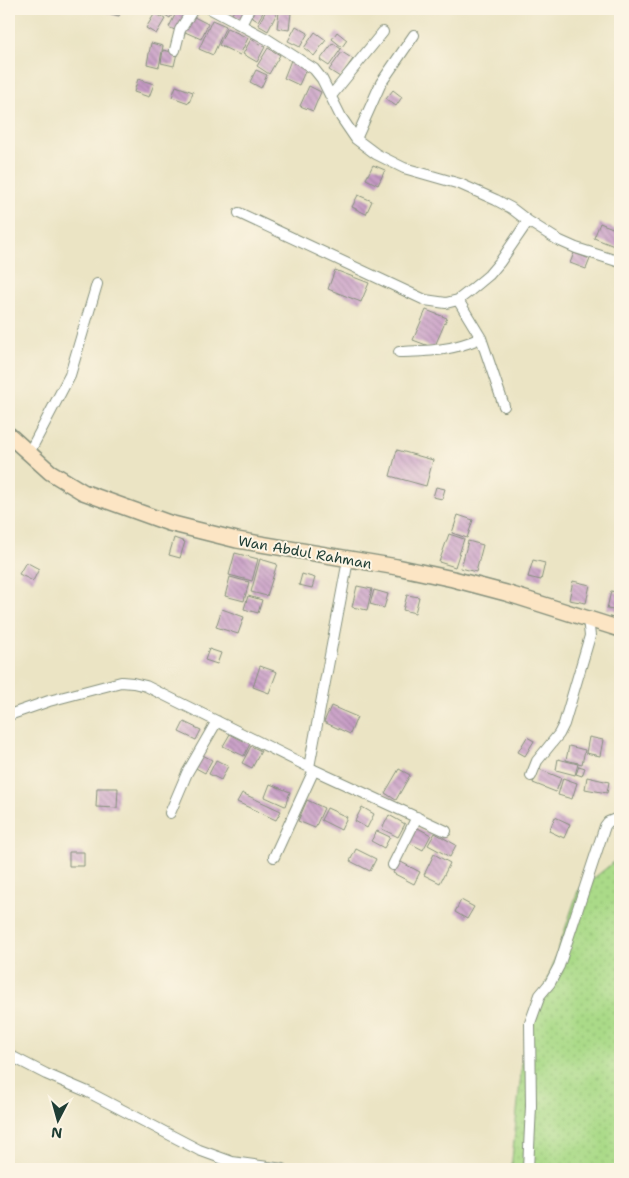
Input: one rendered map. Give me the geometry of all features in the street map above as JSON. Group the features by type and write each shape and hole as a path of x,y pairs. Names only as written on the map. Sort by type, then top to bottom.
{"street":[{"path":"175,50 180,30 193,9"},
{"path":"211,9 267,39 314,69 322,79 341,117 356,139 376,154 404,168 460,184 511,208 528,221 567,244 620,262"},
{"path":"241,25 249,9"},
{"path":"331,96 383,32"},
{"path":"356,139 381,83 414,35"},
{"path":"239,213 425,300 446,303 458,300 489,275 528,221"},
{"path":"30,453 70,374 97,284"},
{"path":"458,300 481,338 504,406"},
{"path":"399,352 445,350 463,346 481,338"},
{"name":"Wan Abdul Rahman","path":"9,435 50,472 83,492 152,518 237,540 454,579 620,629"},
{"path":"274,857 312,768 348,560"},
{"path":"531,776 537,761 559,734 564,724 590,636 588,619"},
{"path":"9,715 49,701 120,682 146,686 312,768 446,831"},
{"path":"170,813 187,774 217,721"},
{"path":"393,865 417,817"},
{"path":"528,1169 531,1106 530,1023 540,995 550,983 559,966 605,826 608,822 620,818"},
{"path":"9,1055 46,1074 88,1092 199,1150 232,1162 283,1169"}],"green space":[{"path":"620,857 620,1169 511,1169 523,1054 578,891"}],"building":[{"path":"109,9 122,9 119,16 107,13"},
{"path":"162,9 176,9 170,18 160,12"},
{"path":"178,9 190,14 180,33 169,27"},
{"path":"235,9 248,9 242,20 232,14"},
{"path":"250,9 265,9 258,21 247,15"},
{"path":"267,9 278,11 268,31 258,25"},
{"path":"279,12 291,13 289,30 277,28"},
{"path":"155,13 165,19 156,34 146,28"},
{"path":"192,16 208,24 201,39 185,32"},
{"path":"212,20 226,26 213,55 199,49"},
{"path":"296,26 308,33 300,47 288,41"},
{"path":"227,28 248,38 240,55 219,45"},
{"path":"315,32 326,40 314,56 304,48"},
{"path":"337,32 347,40 342,47 332,39"},
{"path":"251,39 265,47 257,62 243,54"},
{"path":"151,43 163,46 159,67 147,64"},
{"path":"333,43 341,49 329,66 320,60"},
{"path":"268,48 280,55 269,74 257,66"},
{"path":"163,50 177,53 174,66 161,63"},
{"path":"342,52 353,59 340,77 329,70"},
{"path":"291,60 307,67 299,85 284,78"},
{"path":"256,70 267,75 261,88 250,82"},
{"path":"138,79 154,84 149,97 134,92"},
{"path":"176,86 193,92 189,103 172,97"},
{"path":"309,86 321,92 313,111 300,106"},
{"path":"393,90 402,97 396,106 386,99"},
{"path":"373,165 385,170 378,185 366,179"},
{"path":"358,195 372,201 366,214 352,207"},
{"path":"600,223 620,231 619,248 594,238"},
{"path":"574,253 590,259 586,269 570,263"},
{"path":"335,270 369,283 361,302 328,289"},
{"path":"426,310 447,318 434,348 413,340"},
{"path":"397,450 433,460 426,486 390,476"},
{"path":"436,487 445,489 442,499 433,497"},
{"path":"458,515 473,520 467,538 452,533"},
{"path":"449,534 464,539 455,567 439,562"},
{"path":"174,538 185,542 180,558 169,555"},
{"path":"468,541 483,545 476,572 461,568"},
{"path":"235,553 258,559 252,581 229,575"},
{"path":"260,559 277,564 267,596 251,592"},
{"path":"533,560 545,563 541,580 528,577"},
{"path":"26,562 39,569 33,581 19,574"},
{"path":"302,574 315,578 312,588 299,585"},
{"path":"230,577 249,582 244,601 225,596"},
{"path":"573,581 590,585 586,603 569,600"},
{"path":"357,586 372,589 367,610 352,607"},
{"path":"374,590 388,594 384,608 370,604"},
{"path":"611,591 620,593 620,611 607,609"},
{"path":"407,595 419,597 415,613 403,610"},
{"path":"248,596 262,600 258,613 244,609"},
{"path":"222,609 244,617 238,634 216,627"},
{"path":"209,649 221,653 217,664 205,660"},
{"path":"260,666 277,672 269,693 253,687"},
{"path":"331,706 357,717 350,734 324,722"},
{"path":"184,722 201,730 196,740 179,732"},
{"path":"230,734 250,744 244,756 223,746"},
{"path":"527,737 534,741 525,756 518,752"},
{"path":"589,737 603,740 600,756 586,753"},
{"path":"251,746 261,751 252,768 242,763"},
{"path":"569,746 585,750 582,764 566,760"},
{"path":"199,753 212,760 205,773 192,766"},
{"path":"558,759 578,764 575,775 556,770"},
{"path":"216,760 228,766 221,780 209,774"},
{"path":"579,766 585,768 582,776 576,774"},
{"path":"399,769 410,775 396,800 385,793"},
{"path":"539,769 561,778 556,792 533,783"},
{"path":"587,777 609,782 607,793 585,789"},
{"path":"563,778 577,783 572,799 558,795"},
{"path":"270,784 290,792 285,806 265,797"},
{"path":"97,788 118,788 117,808 96,807"},
{"path":"242,793 281,811 276,820 237,802"},
{"path":"307,800 324,808 315,828 298,821"},
{"path":"362,807 374,814 367,828 355,821"},
{"path":"327,808 347,817 341,830 321,820"},
{"path":"389,815 405,824 398,837 382,829"},
{"path":"555,817 570,824 564,838 549,831"},
{"path":"416,827 431,835 423,850 408,842"},
{"path":"377,831 390,837 384,848 371,841"},
{"path":"435,833 456,845 450,857 428,845"},
{"path":"356,849 376,859 370,871 350,861"},
{"path":"69,852 84,852 84,866 69,866"},
{"path":"434,854 450,863 440,883 424,875"},
{"path":"399,861 420,872 414,884 393,873"},
{"path":"461,900 474,907 467,919 455,912"}]}
